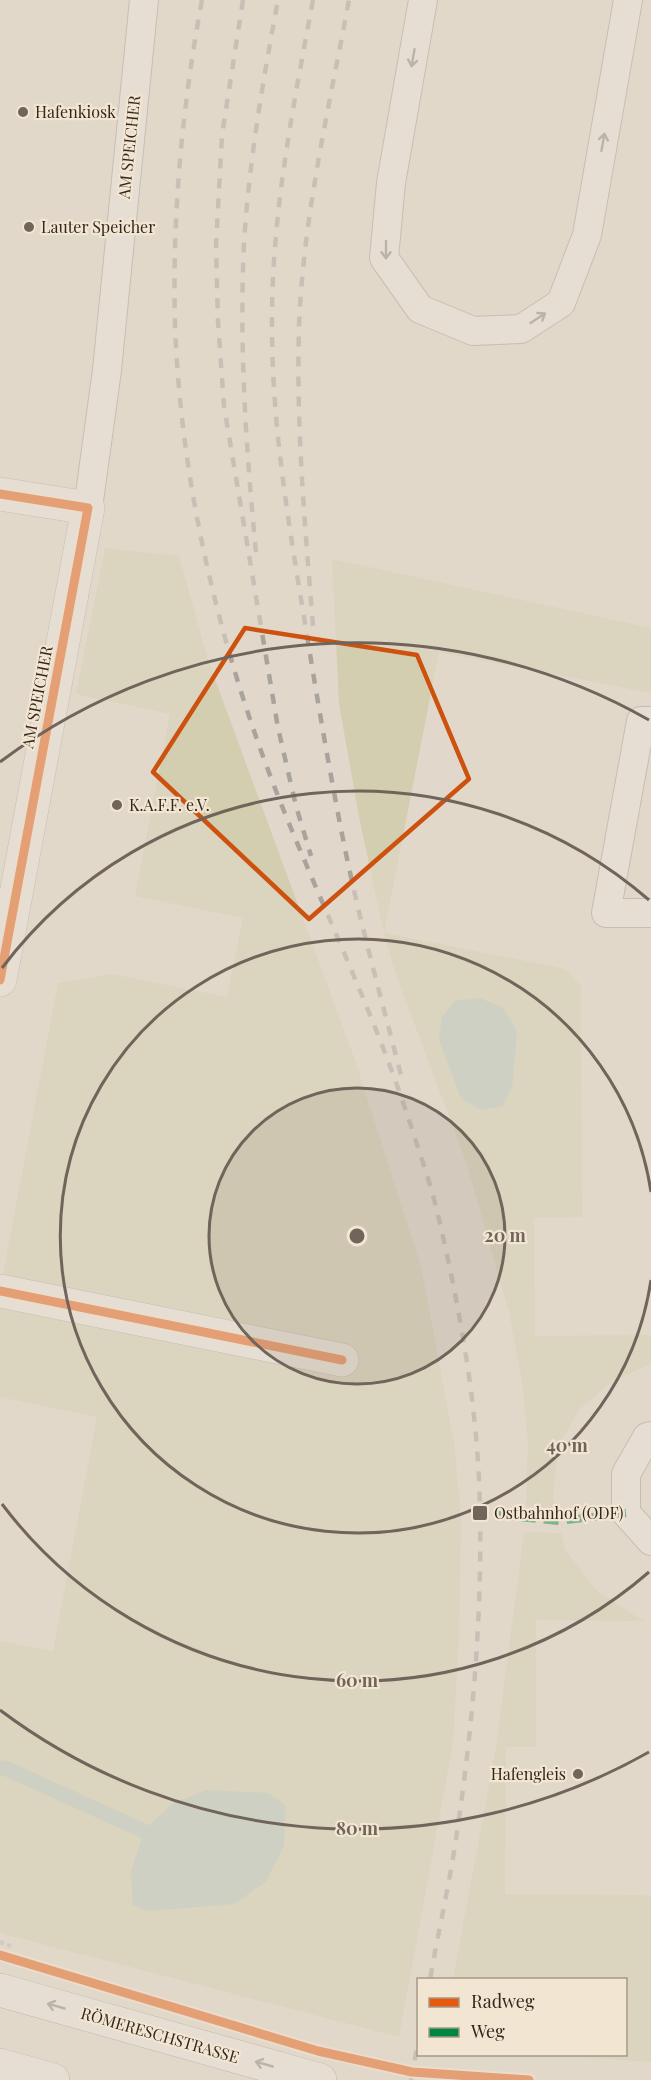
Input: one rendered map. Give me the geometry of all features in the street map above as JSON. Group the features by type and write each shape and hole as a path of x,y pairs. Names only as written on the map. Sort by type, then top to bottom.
{"street":[{"path":"0,494 88,508"},
{"name":"AM SPEICHER","path":"0,980 88,508"},
{"path":"0,1291 342,1360"},
{"name":"RÖMERESCHSTRASSE","path":"0,1990 320,2080"},
{"path":"0,2065 53,2080"}],"lane":[{"name":"AM SPEICHER","path":"88,508 107,370 144,0"},
{"path":"423,0 391,183 384,258 420,309 473,331 521,329 561,303 587,235 628,0"},
{"path":"651,721 641,721 606,913 651,913"},
{"path":"651,1436 648,1437 626,1474 626,1513 651,1541"}],"highlighted area":[{"path":"245,628 417,655 469,779 309,919 153,772"}],"shaded area":[{"path":"105,548 179,556 208,660 355,1060 422,1270 454,1443 461,1517 459,1635 453,1743 399,2037 0,1933 0,1641 53,1651 97,1417 0,1397 0,1290 58,983 112,974 227,997 243,918 135,896 170,714 76,694"},
{"path":"332,559 651,628 651,693 439,652 384,933 360,822 339,704"},
{"path":"384,933 566,969 581,986 582,1217 534,1218 535,1336 651,1335 651,1364 613,1381 580,1408 558,1447 553,1499 556,1510 526,1506 528,1441 522,1381 509,1312 466,1162 395,972"},
{"path":"480,998 503,1008 517,1032 512,1087 503,1106 481,1110 461,1098 439,1040 442,1017 455,1001"},
{"path":"524,1532 561,1533 566,1551 597,1591 644,1621 536,1620 536,1747 506,1747 505,1894 644,1895 651,1897 651,2062 569,2056 627,2056 627,1978 453,1978 496,1748"},
{"path":"206,1790 268,1793 285,1805 284,1846 266,1881 234,1904 148,1911 133,1905 131,1872 144,1831 172,1804"}],"waterway":[{"path":"0,1768 5,1768 144,1831"}],"railway":[{"path":"202,0 184,121 177,202 174,284 179,387 196,511 208,572 224,633 262,753 381,1044 428,1178 453,1285 472,1399 480,1513 478,1636 467,1758 456,1839 430,1978"},
{"path":"243,0 222,135 216,245 218,322 224,406 278,728 296,806 311,856"},
{"path":"256,552 244,398 242,320 244,243 257,121 278,0"},
{"path":"313,0 285,162 275,245 272,327 275,400 292,545 333,787 357,903 402,1079"},
{"path":"313,626 300,439 298,364 301,286 311,204 349,0"},
{"path":"411,2080 417,2047"}],"marked path":[{"path":"498,1515 559,1521 626,1513"}],"cycle path":[{"path":"0,494 88,508 0,980"},
{"path":"0,1291 342,1360"},
{"path":"0,1955 318,2051 412,2072 529,2080"}],"place":[{"name":"Hafenkiosk","path":"23,112"},
{"name":"Lauter Speicher","path":"29,227"},
{"name":"K.A.F.F. e.V.","path":"117,805"},
{"name":"Ostbahnhof (ODF)","path":"480,1513"},
{"name":"Hafengleis","path":"578,1774"}]}
